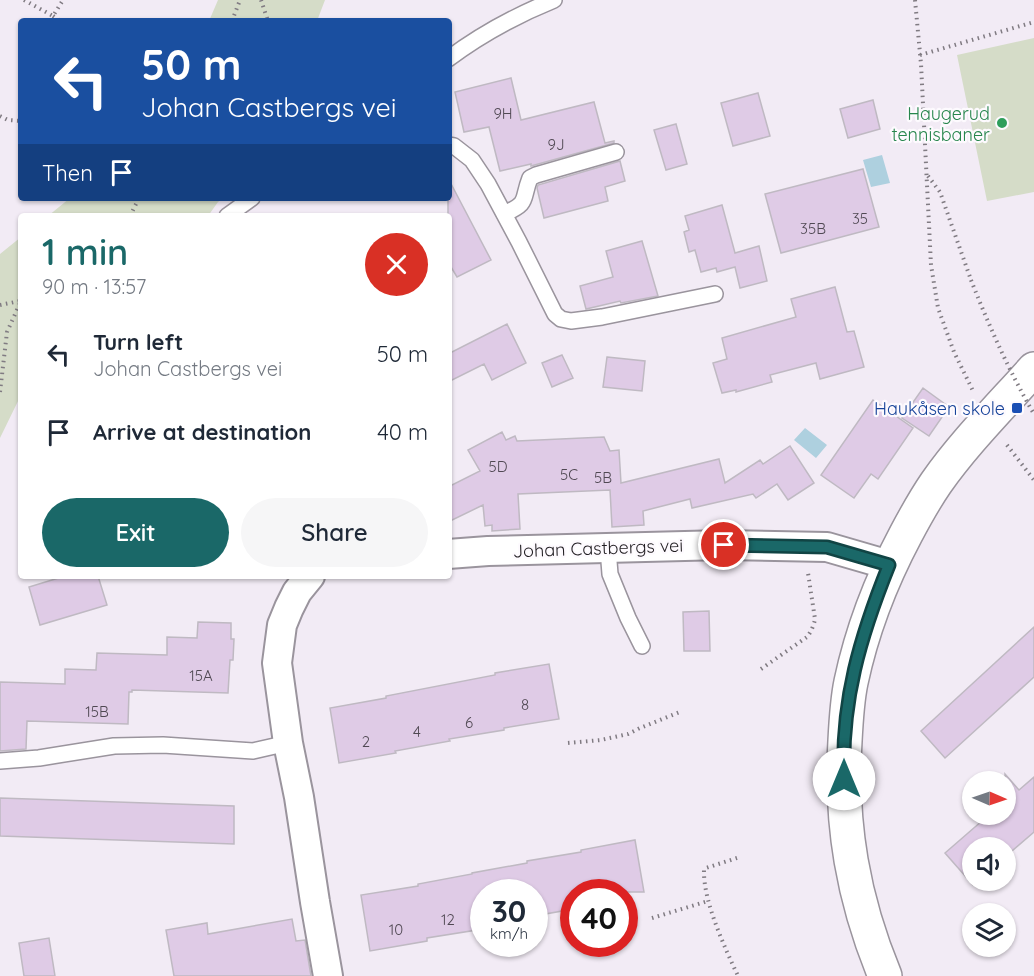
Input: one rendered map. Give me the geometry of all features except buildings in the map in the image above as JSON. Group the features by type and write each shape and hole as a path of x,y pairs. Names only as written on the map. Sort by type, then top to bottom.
{"street":[{"path":"885,976 873,947 861,906 846,837 843,763 850,684 862,638 876,598 889,565 916,515 936,483 960,452 1034,369"},
{"name":"Johan Castbergs vei","path":"452,554 724,545 827,547 889,565"},
{"path":"308,579 297,592 282,626 277,663 288,743 328,976"}],"lane":[{"path":"452,56 472,42 538,6 554,0"},
{"path":"452,146 472,160 488,184 555,314 561,319 571,321 602,317 715,294"},
{"path":"504,214 522,204 530,178 616,152"},
{"path":"231,213 248,201"},
{"path":"609,549 610,574 642,646"},
{"path":"0,761 39,758 114,746 156,745 253,751 288,743"}],"path":[{"path":"24,0 56,18"},
{"path":"53,16 63,0"},
{"path":"233,18 240,0"},
{"path":"261,0 267,18"},
{"path":"915,0 931,265 938,308 954,351 978,400"},
{"path":"920,55 1034,22"},
{"path":"0,116 8,120 18,121"},
{"path":"927,174 939,192 971,280 999,346 1034,414"},
{"path":"0,305 18,302"},
{"path":"0,392 7,332 18,308"},
{"path":"1004,441 1034,480"},
{"path":"761,669 807,638 814,624 806,563"},
{"path":"568,743 601,740 628,734 680,712"},
{"path":"737,858 706,868 703,877 708,901 738,976"},
{"path":"652,918 708,901"}],"green space":[{"path":"218,0 325,0 318,18 210,18"},
{"name":"Haugerud tennisbaner","path":"1034,38 1034,192 987,201 957,55"},
{"path":"66,201 219,201 210,213 52,213"},
{"path":"18,239 18,401 0,438 0,254"}],"water":[{"path":"882,155 890,183 871,187 863,160"},
{"path":"805,428 827,445 816,458 794,440"}],"place":[{"name":"Haugerud tennisbaner","path":"1002,123"},
{"name":"Haukåsen skole","path":"1017,408"}],"route":[{"path":"724,545 827,547 889,565 862,638 850,684 843,763 844,779"}]}
